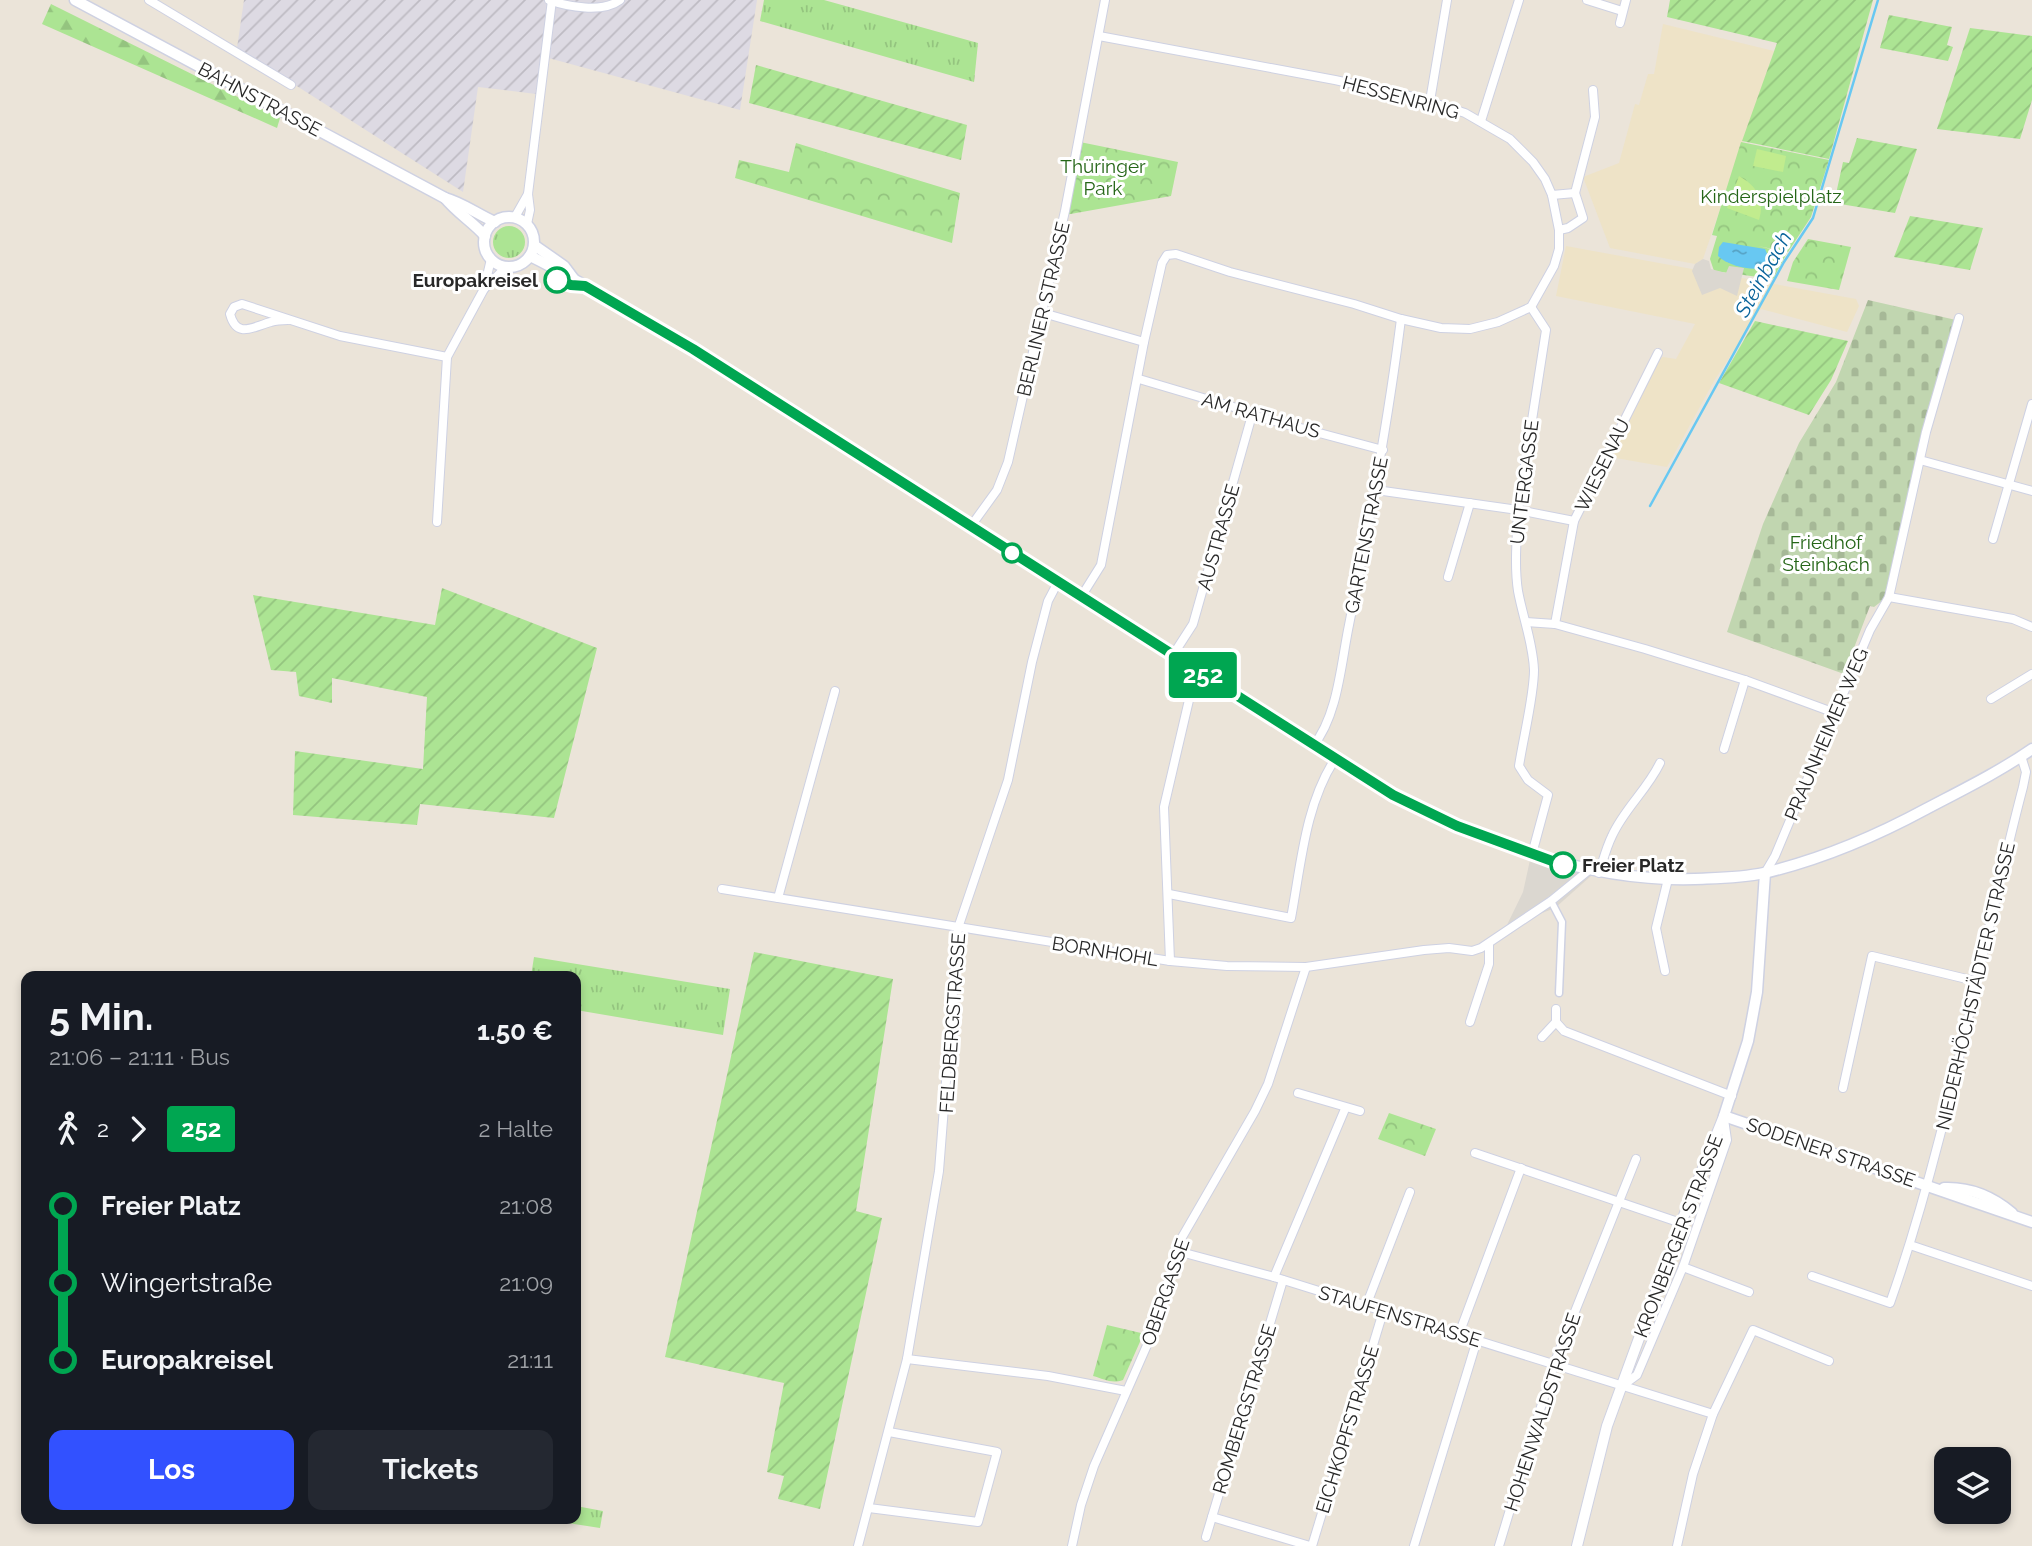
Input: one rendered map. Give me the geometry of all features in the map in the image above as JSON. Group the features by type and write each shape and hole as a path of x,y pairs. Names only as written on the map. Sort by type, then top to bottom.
{"main road":[{"name":"BAHNSTRASSE","path":"75,0 444,198 458,202 495,222"},
{"name":"BAHNSTRASSE","path":"444,198 485,236"},
{"path":"508,217 515,218 527,224 534,245 530,257 523,263 506,267 491,259 485,248 485,236 495,222 508,217"},
{"path":"534,245 564,266 573,278"},
{"path":"530,257 560,274 573,278 693,349 1393,795 1457,826 1532,854 1594,872 1634,878 1717,878 1765,873 1889,828 2032,749"},
{"path":"1724,1116 1748,1041 1757,992 1765,873"},
{"name":"SODENER STRASSE","path":"1724,1116 2032,1222"}],"street":[{"name":"BAHNSTRASSE","path":"149,0 291,85"},
{"path":"527,224 530,210 528,194 551,0 564,6 600,7 618,3 620,0"},
{"name":"BERLINER STRASSE","path":"971,526 997,490 1008,462 1043,313 1105,0"},
{"path":"1430,101 1447,0"},
{"path":"1481,121 1519,0"},
{"path":"1587,0 1622,11"},
{"path":"1620,23 1626,0"},
{"name":"HESSENRING","path":"1099,36 1295,72 1430,101 1481,121 1522,149 1542,174 1552,195 1559,230 1559,249 1555,266 1531,307"},
{"path":"1559,230 1568,228 1583,218 1575,193 1595,117 1593,90"},
{"path":"1552,195 1575,193"},
{"path":"515,218 528,194"},
{"path":"1081,597 1101,565 1144,342 1162,262 1167,255 1176,254 1230,272 1441,328 1470,329 1531,307"},
{"path":"437,522 447,357 484,289 491,259"},
{"path":"484,289 506,267"},
{"path":"288,320 247,330 233,323 230,314 234,307 242,304 340,336 447,357"},
{"name":"UNTERGASSE","path":"1531,307 1546,330 1518,510 1518,591 1534,673 1519,766 1528,780 1548,795 1532,854"},
{"path":"1043,313 1144,342"},
{"name":"PRAUNHEIMER WEG","path":"1765,873 1870,629 1889,597 1920,460 1959,318"},
{"name":"GARTENSTRASSE","path":"1313,746 1329,723 1376,490 1401,319"},
{"name":"WIESENAU","path":"1556,624 1574,522 1658,353"},
{"name":"AM RATHAUS","path":"1139,379 1247,411 1252,415 1383,450"},
{"path":"1993,539 2032,404"},
{"name":"AUSTRASSE","path":"1173,655 1193,624 1252,415"},
{"path":"1920,460 2032,491"},
{"path":"1376,490 1518,510 1574,522"},
{"path":"1448,577 1470,503"},
{"name":"FELDBERGSTRASSE","path":"858,1546 907,1359 940,1161 958,928 1008,780 1032,662 1048,601 1058,582"},
{"path":"1889,597 2012,619 2032,626"},
{"path":"1526,622 1556,624 1745,680 1835,713"},
{"path":"1991,698 2032,674"},
{"path":"1170,961 1164,807 1189,699 1205,676"},
{"path":"1724,749 1745,680"},
{"path":"778,898 835,691"},
{"name":"NIEDERHÖCHSTÄDTER STRASSE","path":"1812,1276 1890,1303 1932,1187 1975,981 2028,789 2021,756"},
{"path":"1169,894 1291,918 1314,802 1325,774 1335,759"},
{"path":"1594,872 1612,836 1630,807 1651,782 1660,763"},
{"name":"BORNHOHL","path":"722,888 1170,961 1227,966 1306,967 1424,950 1449,948 1472,951 1489,944 1594,872"},
{"path":"1665,971 1656,929 1668,879"},
{"path":"1551,901 1562,922 1559,993"},
{"path":"1471,1022 1489,964 1489,944"},
{"path":"1843,1088 1872,956 1975,981"},
{"name":"OBERGASSE","path":"1072,1546 1081,1505 1094,1466 1155,1327 1187,1226 1268,1084 1306,967"},
{"path":"1556,1009 1556,1022 1564,1031 1732,1096"},
{"path":"1542,1037 1556,1022"},
{"path":"1298,1093 1345,1109 1360,1111"},
{"path":"1274,1277 1345,1109"},
{"name":"KRONBERGER STRASSE","path":"1577,1546 1607,1426 1681,1223 1724,1116"},
{"name":"KRONBERGER STRASSE","path":"1622,1386 1637,1374 1683,1267 1727,1140 1724,1116"},
{"path":"1475,1153 1681,1223"},
{"name":"HOHENWALDSTRASSE","path":"1499,1546 1554,1364 1636,1159"},
{"path":"1458,1334 1521,1168"},
{"path":"1366,1306 1410,1192"},
{"path":"1910,1245 2032,1286"},
{"name":"STAUFENSTRASSE","path":"1177,1251 1274,1277 1622,1386"},
{"name":"KRONBERGER STRASSE","path":"1683,1267 1749,1292"},
{"name":"ROMBERGSTRASSE","path":"1206,1537 1283,1280"},
{"name":"EICHKOPFSTRASSE","path":"1311,1546 1383,1312"},
{"path":"1677,1546 1693,1474 1713,1414 1753,1330 1829,1361"},
{"path":"1414,1546 1477,1340"},
{"path":"907,1359 1048,1376 1126,1391"},
{"path":"1622,1386 1713,1414"},
{"path":"869,1508 978,1522 997,1452 889,1432"},
{"path":"1212,1517 1311,1546"}],"shaded area":[{"path":"244,0 757,0 740,110 541,56 536,94 478,87 463,192 237,48"},
{"path":"1663,24 1774,51 1703,259 1695,264 1610,248 1583,177 1619,163 1635,104 1639,105 1648,74 1654,74"},
{"path":"1566,246 1856,299 1859,306 1847,332 1761,309 1714,381 1667,467 1610,457 1659,359 1676,359 1695,324 1556,296"},
{"path":"1703,259 1709,261 1711,269 1726,273 1729,266 1744,268 1737,296 1720,288 1702,295 1692,271 1695,264"},
{"name":"Freier Platz","path":"1530,860 1591,876 1555,908 1506,927 1523,892"}],"green space":[{"path":"764,0 824,0 978,43 974,82 760,21"},
{"path":"1670,0 1873,0 1829,159 1742,141 1777,43 1667,17"},
{"path":"51,4 280,118 277,128 42,24"},
{"path":"1889,15 1952,27 1947,45 1953,47 1948,61 1880,48"},
{"path":"1970,28 2032,36 2032,100 2020,139 1937,129"},
{"path":"756,65 967,125 961,160 749,103"},
{"path":"1857,138 1917,149 1895,213 1834,203 1843,162 1849,163"},
{"name":"Thüringer Park","path":"1080,142 1178,162 1171,196 1065,215"},
{"name":"Kinderspielplatz","path":"1741,142 1829,160 1811,217 1788,252 1758,246 1787,253 1773,279 1714,271 1710,259 1717,236 1712,235"},
{"path":"796,143 960,193 952,243 735,178 739,160 789,172"},
{"path":"1757,149 1786,156 1783,172 1753,166"},
{"path":"1739,176 1751,184 1758,194 1761,206 1759,220 1727,208"},
{"path":"1910,216 1983,228 1970,270 1894,257"},
{"path":"509,226 521,230 525,242 521,254 509,258 497,254 493,242 497,230"},
{"path":"1808,239 1851,247 1839,290 1787,281 1793,262"},
{"name":"Friedhof Steinbach","path":"1868,300 1956,320 1887,597 1874,607 1870,606 1844,674 1727,632 1763,524 1799,443 1836,382"},
{"path":"1755,321 1848,341 1831,380 1809,415 1719,383"},
{"path":"442,588 597,648 554,818 420,804 417,825 293,815 295,751 423,769 427,697 332,678 332,703 299,696 296,672 271,670 253,595 435,625"},
{"path":"754,952 893,979 856,1211 882,1218 820,1509 778,1499 784,1476 767,1472 784,1383 665,1357"},
{"path":"534,957 730,989 723,1035 581,1011 581,971 532,971"},
{"path":"1389,1113 1436,1129 1425,1156 1378,1139"},
{"path":"1107,1325 1143,1335 1123,1380 1108,1381 1093,1376"},
{"path":"581,1507 603,1511 600,1528 574,1524 581,1524"}],"water":[{"path":"1723,242 1765,249 1769,258 1766,267 1748,268 1722,260 1718,256"}],"waterway":[{"name":"Steinbach","path":"1650,506 1784,262 1813,218 1878,0"}],"bus line":[{"name":"252","path":"557,280 585,286 693,349 1320,751 1393,795 1457,826 1563,865"}],"place":[{"name":"Europakreisel","path":"557,280"},
{"name":"Freier Platz","path":"1563,865"}]}
